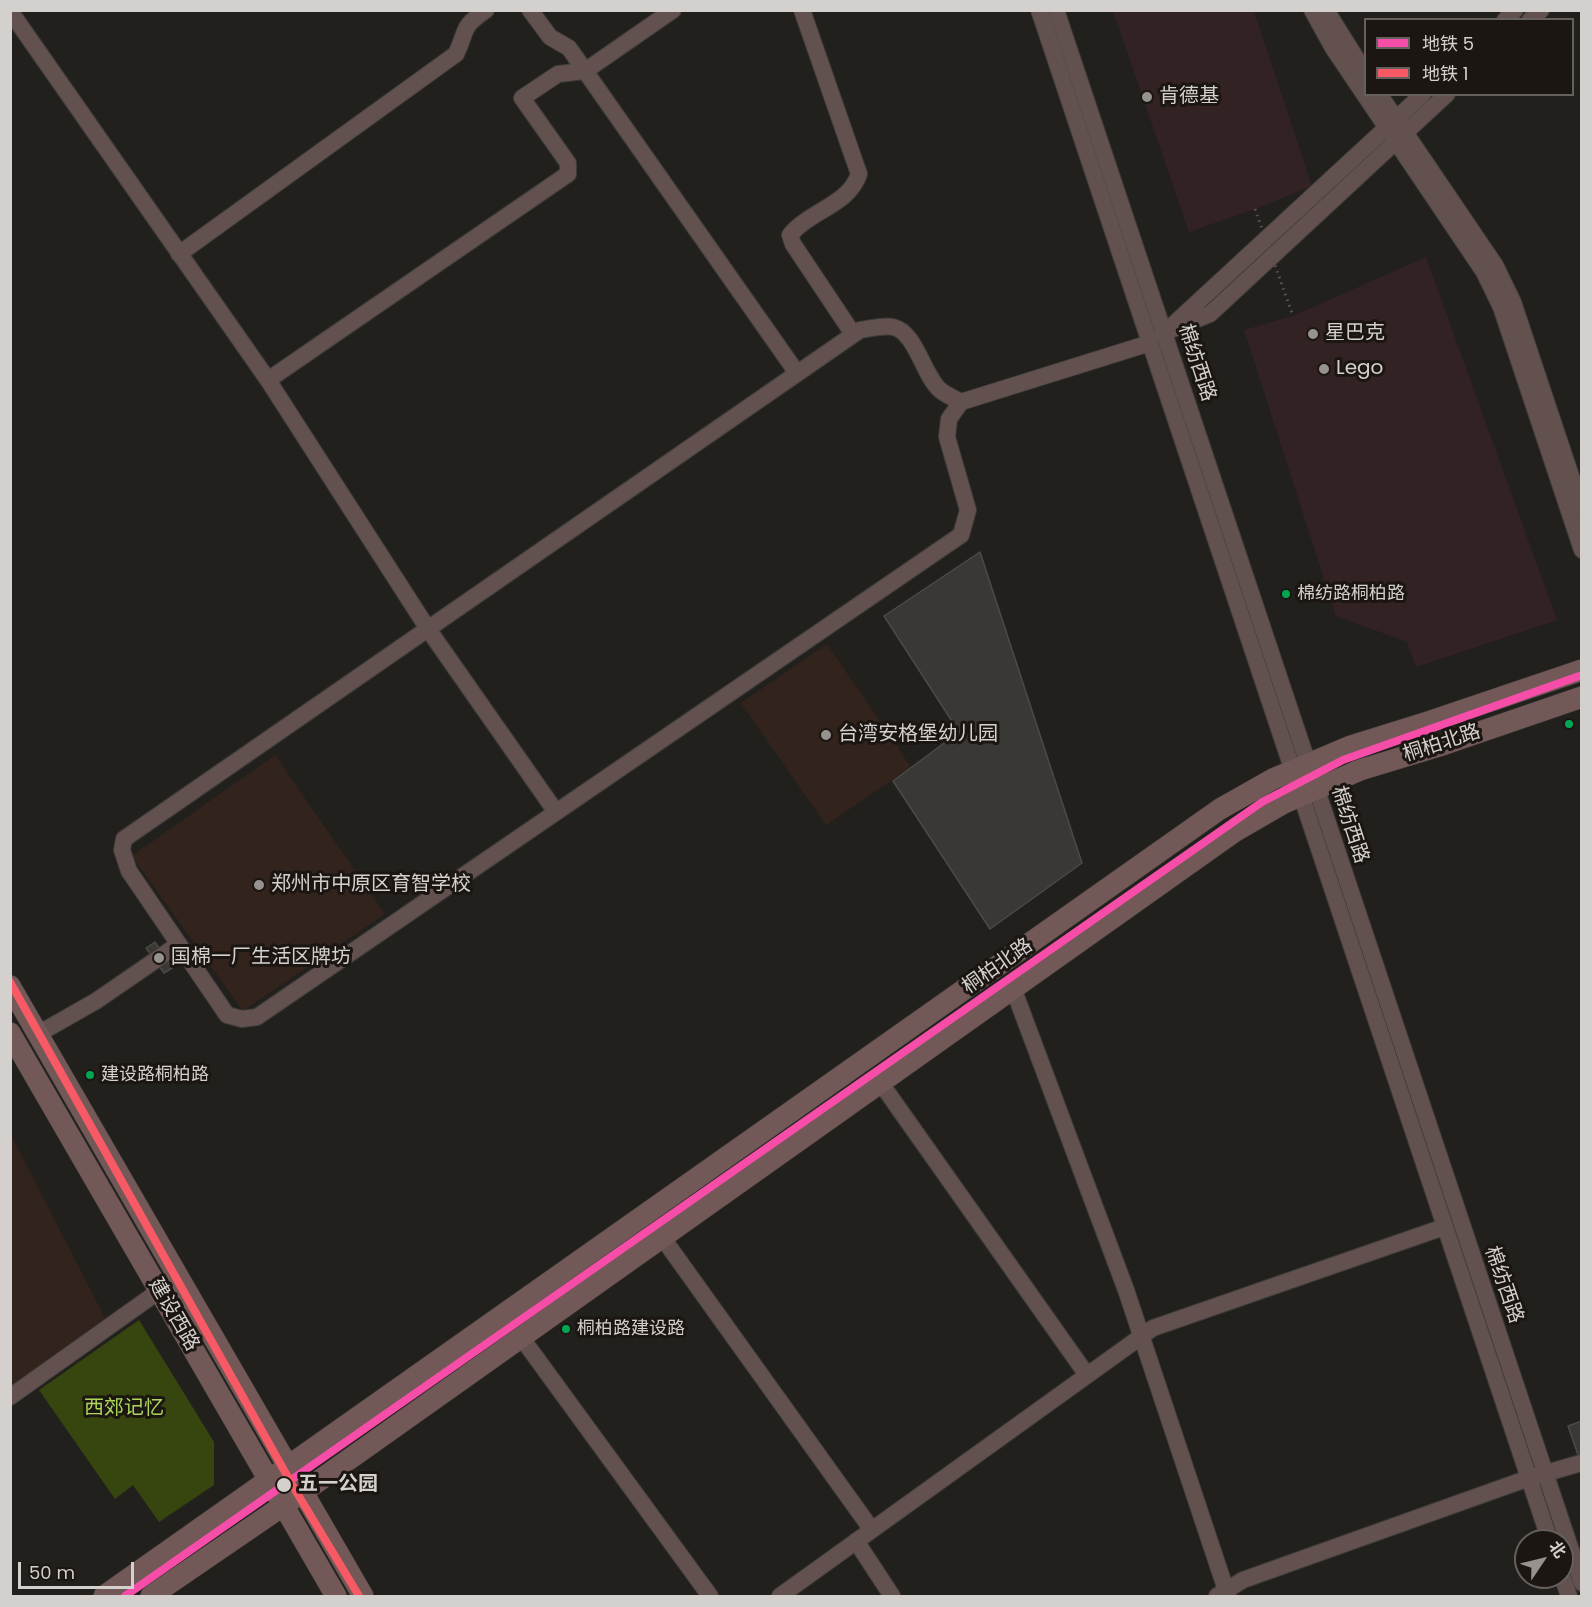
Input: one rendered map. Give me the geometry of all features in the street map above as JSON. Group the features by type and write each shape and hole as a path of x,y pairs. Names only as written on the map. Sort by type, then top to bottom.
{"main road":[{"name":"桐柏北路","path":"104,1596 289,1468 1220,810 1273,779 1351,746 1581,670"},
{"name":"桐柏北路","path":"152,1596 303,1492 1234,832 1284,803 1360,770 1439,746 1581,697"},
{"name":"建设西路","path":"10,986 363,1596"},
{"name":"建设西路","path":"10,1033 336,1596"}],"street":[{"path":"179,254 456,54 464,29 486,10"},
{"path":"530,10 550,37 569,48 797,373"},
{"path":"268,380 568,174 568,163 522,98 558,74 585,70 673,10"},
{"path":"802,10 859,174 856,184 847,194 790,235 793,244 853,334"},
{"name":"棉纺西路","path":"1039,10 1157,338"},
{"name":"棉纺西路","path":"1056,10 1157,338 1300,767 1444,1227 1536,1476 1581,1583"},
{"path":"1312,10 1333,48 1364,88"},
{"path":"1326,10 1364,72"},
{"path":"10,11 268,380 428,628 556,812"},
{"path":"1370,96 1495,265 1513,302 1581,509"},
{"path":"1380,96 1396,130 1493,289 1581,550"},
{"path":"1396,130 1422,96"},
{"path":"961,402 941,391 932,381 909,339 901,330 891,327 860,330 124,839 122,850 129,871 227,1015 242,1019 257,1017 961,535 967,521 968,510 947,437 949,419 961,402 1157,338 1396,130 1444,96"},
{"name":"棉纺西路","path":"1308,793 1536,1476 1547,1529"},
{"path":"38,1034 96,1001 179,944"},
{"path":"1013,988 1126,1290 1223,1594 1243,1580 1536,1476 1581,1463"},
{"path":"880,1082 1087,1375"},
{"path":"780,1596 1154,1328 1444,1227"},
{"path":"662,1237 872,1530"},
{"path":"10,1397 159,1291"},
{"path":"521,1337 710,1596"},
{"path":"856,1541 892,1596"}],"path":[{"path":"1255,209 1293,316"}],"shaded area":[{"path":"1113,11 1254,11 1312,186 1189,232"},
{"path":"1426,257 1557,620 1416,667 1407,642 1336,616 1244,330 1293,316"},
{"name":"台湾安格堡幼儿园","path":"827,644 911,767 826,825 741,703"},
{"name":"郑州市中原区育智学校","path":"275,755 385,914 243,1011 132,856"},
{"path":"11,1135 105,1318 10,1386"}],"green space":[{"name":"西郊记忆","path":"139,1320 214,1442 214,1485 159,1522 133,1485 115,1499 39,1390"}],"building":[{"path":"980,552 1082,863 990,929 893,781 959,732 884,616"},
{"name":"国棉一厂生活区牌坊","path":"155,942 172,968 164,973 146,948"},
{"path":"1582,1421 1582,1466 1568,1426"}],"metro line":[{"name":"5","path":"125,1596 1262,802 1343,760 1582,675"},
{"name":"1","path":"10,982 294,1488 359,1596"}],"place":[{"name":"肯德基","path":"1147,97"},
{"name":"星巴克","path":"1313,334"},
{"name":"Lego","path":"1324,369"},
{"name":"棉纺路桐柏路","path":"1286,594"},
{"name":"台湾安格堡幼儿园","path":"826,735"},
{"name":"郑州市中原区育智学校","path":"259,885"},
{"name":"国棉一厂生活区牌坊","path":"159,958"},
{"name":"建设路桐柏路","path":"90,1075"},
{"name":"桐柏路建设路","path":"566,1329"},
{"name":"五一公园","path":"284,1485"}]}
